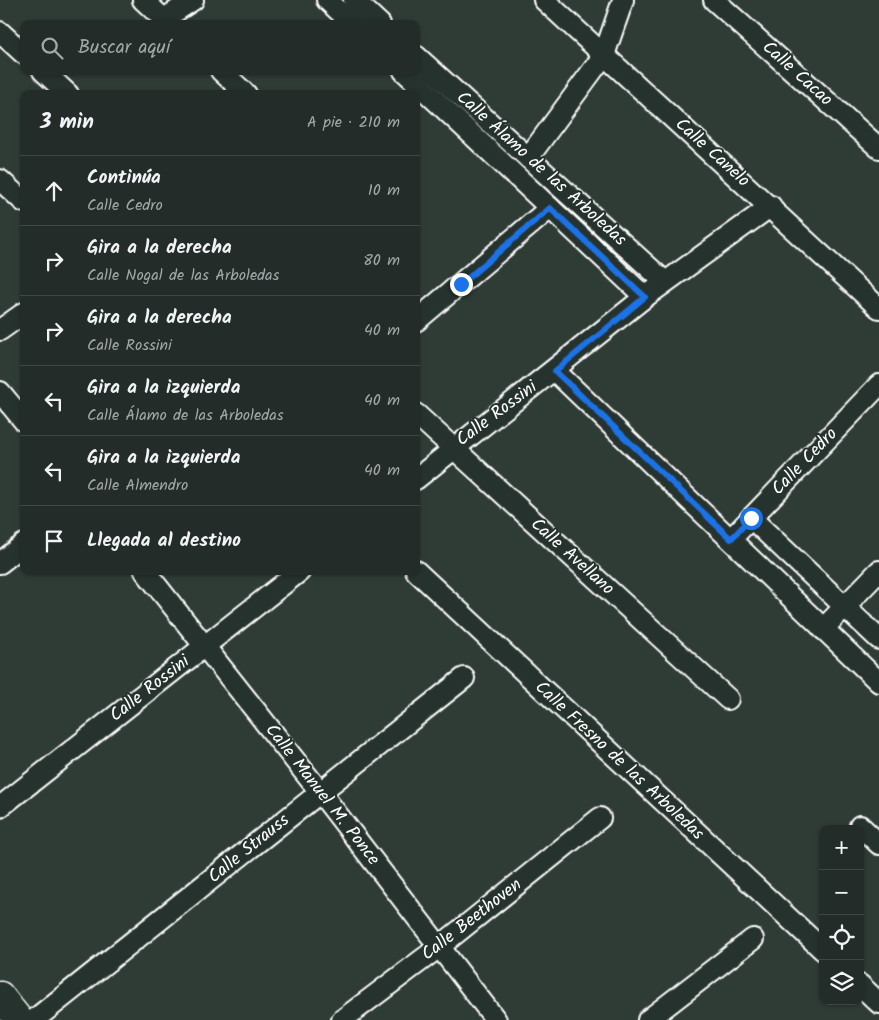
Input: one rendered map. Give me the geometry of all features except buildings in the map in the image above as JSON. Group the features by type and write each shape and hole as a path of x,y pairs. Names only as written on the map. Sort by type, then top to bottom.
{"main road":[{"path":"0,996 19,1020"}],"street":[{"path":"143,0 165,20"},
{"path":"169,20 193,0"},
{"path":"328,0 349,20"},
{"path":"354,0 376,20"},
{"name":"Calle Canelo","path":"544,0 771,206 879,308"},
{"path":"528,158 604,55 623,0"},
{"name":"Calle Cacao","path":"714,0 879,148"},
{"path":"0,32 20,50"},
{"name":"Calle Álamo de las Arboledas","path":"420,60 665,282"},
{"path":"47,75 64,90"},
{"path":"225,75 242,90"},
{"name":"Calle Álamo de las Arboledas","path":"408,75 645,297"},
{"path":"0,180 20,198"},
{"name":"Calle Rossini","path":"420,475 555,371 645,297 771,206"},
{"path":"420,318 550,208"},
{"path":"0,330 20,316"},
{"path":"555,371 879,682"},
{"name":"Calle Cedro","path":"731,539 879,386"},
{"path":"0,392 20,416"},
{"name":"Calle Avellano","path":"420,418 728,700"},
{"path":"751,518 879,639"},
{"path":"0,563 20,547"},
{"path":"823,629 879,571"},
{"name":"Calle Manuel M. Ponce","path":"148,575 320,792 496,1020"},
{"name":"Calle Rossini","path":"0,807 295,575"},
{"name":"Calle Fresno de las Arboledas","path":"420,575 819,946"},
{"name":"Calle Strauss","path":"34,1020 464,678"},
{"name":"Calle Beethoven","path":"342,1020 439,947 600,818"},
{"path":"864,830 879,844"},
{"path":"648,1020 753,939"},
{"path":"864,989 879,1003"}],"route":[{"path":"461,284 550,208 645,297 555,371 731,539 751,518"}]}
